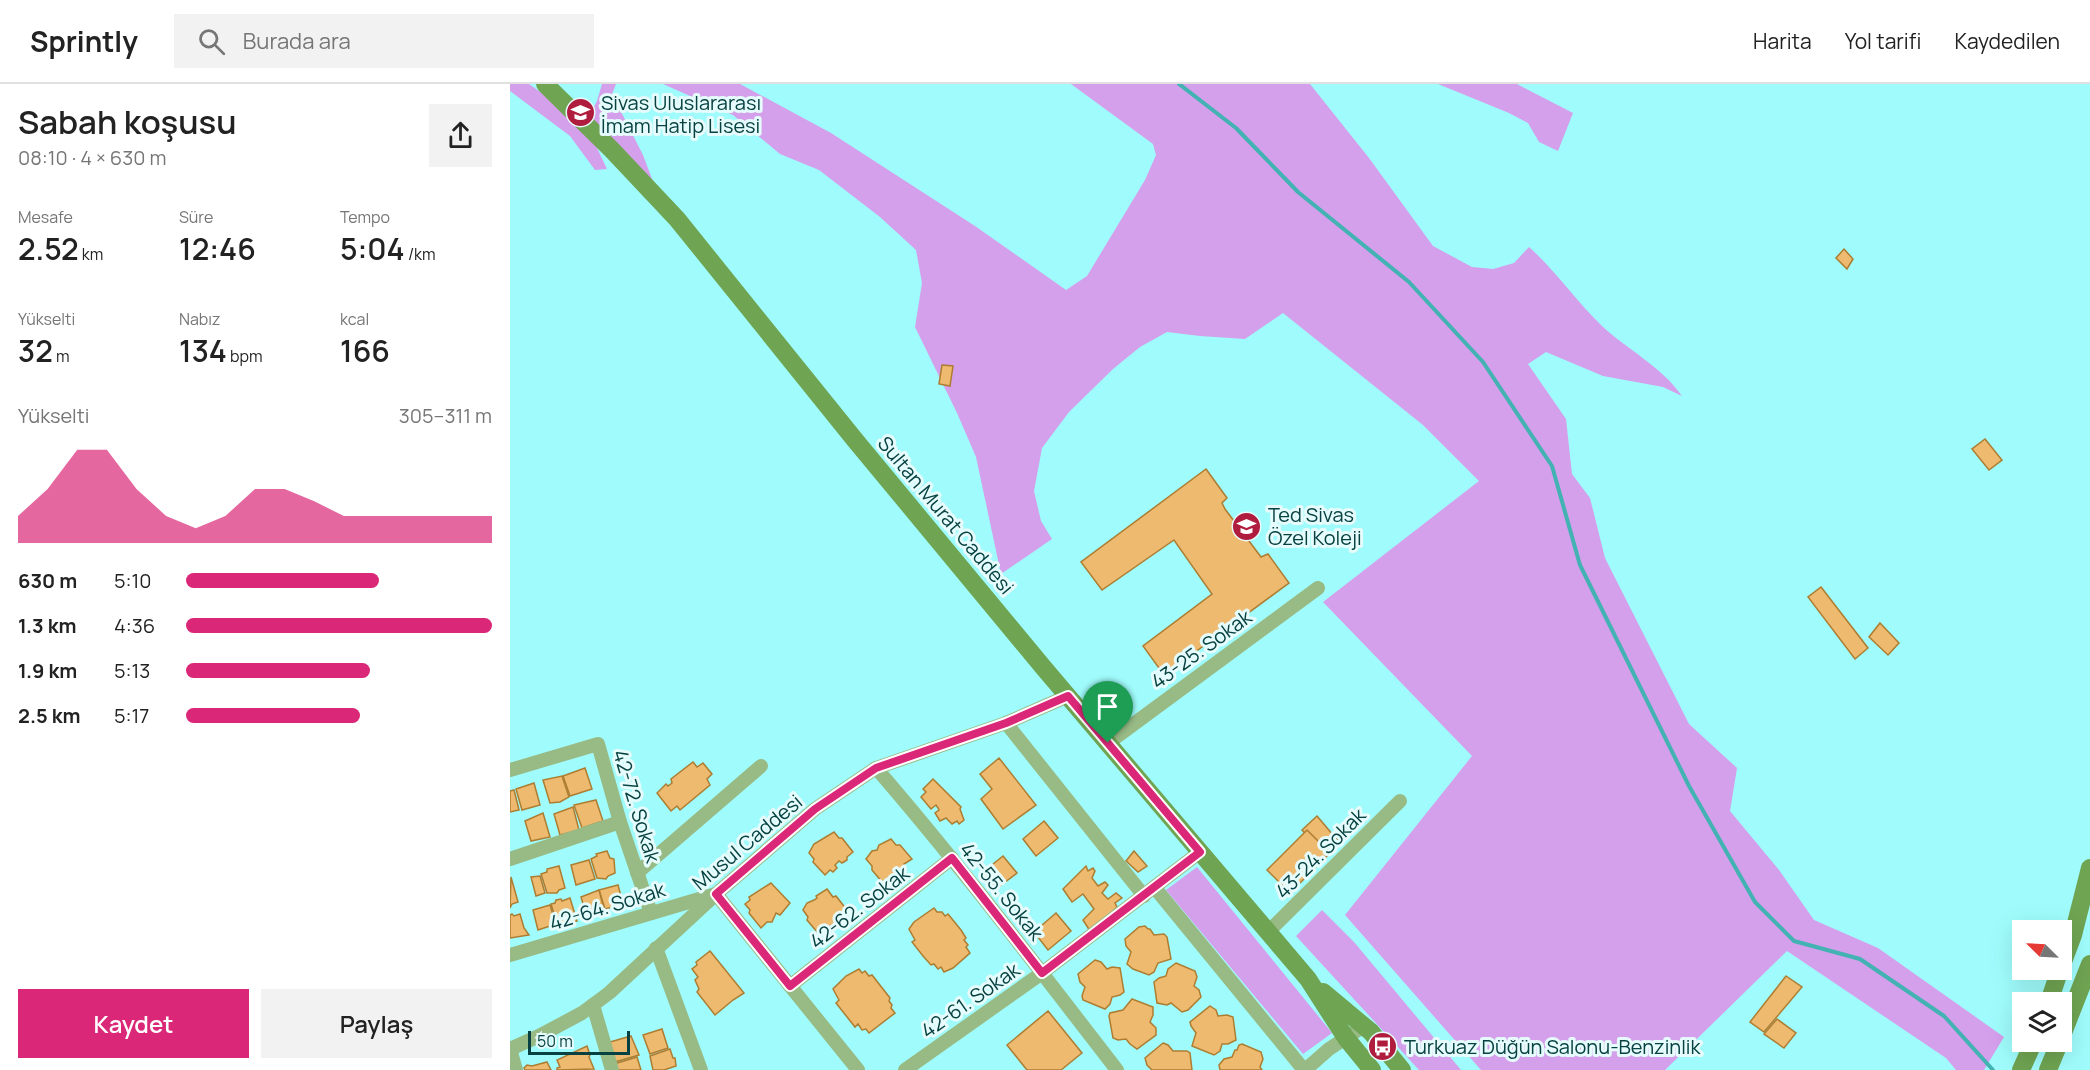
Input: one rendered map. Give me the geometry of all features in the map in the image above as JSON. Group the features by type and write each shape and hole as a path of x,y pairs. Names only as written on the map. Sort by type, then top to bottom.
{"street":[{"name":"Sultan Murat Caddesi","path":"545,84 677,219 855,440 1308,979"},
{"name":"43-25. Sokak","path":"1108,743 1318,588"},
{"name":"Musul Caddesi","path":"510,1049 539,1036 593,1005 609,993 716,894 815,809 876,768 1006,723 1068,696"},
{"path":"1006,723 1304,1070 1329,1049 1364,1026"},
{"name":"42-72. Sokak","path":"510,770 598,744 620,822 651,913"},
{"path":"637,873 761,765"},
{"name":"42-55. Sokak","path":"876,768 952,858 1117,1070"},
{"name":"43-24. Sokak","path":"1268,932 1400,801"},
{"path":"510,859 620,822"},
{"name":"42-61. Sokak","path":"905,1070 1042,973 1200,852"},
{"name":"42-62. Sokak","path":"790,986 952,858"},
{"path":"2072,938 2090,868"},
{"path":"716,894 858,1070"},
{"name":"42-64. Sokak","path":"510,956 716,894"},
{"path":"656,948 701,1070"},
{"path":"2072,1010 2090,964"},
{"path":"1308,979 1364,1026 1402,1070"},
{"path":"1308,979 1346,1038 1372,1070"},
{"path":"593,1005 612,1070"},
{"path":"510,1049 516,1070"},
{"path":"2049,1069 2055,1052"}],"shaded area":[{"path":"510,84 529,84 585,124 597,101 602,84 616,84 612,94 643,155 663,208 587,127 607,169 595,170 570,136 510,91"},
{"path":"663,84 740,84 831,133 975,226 1066,290 1087,276 1145,180 1156,155 1153,144 1071,84 1310,84 1369,158 1433,246 1472,267 1493,269 1514,263 1529,247 1602,326 1655,367 1682,396 1663,387 1603,376 1546,352 1528,364 1566,419 1572,474 1590,498 1605,558 1689,724 1737,768 1730,811 1779,870 1814,920 1878,948 2004,1037 1984,1070 1956,1070 1946,1058 1787,951 1665,1070 1481,1070 1345,915 1472,756 1323,602 1479,481 1423,425 1283,313 1245,339 1167,332 1140,347 1113,369 1069,412 1042,448 1034,491 1041,521 1052,539 1001,574 976,457 915,327 922,283 916,250 880,217 819,170 780,154 733,115"},
{"path":"1438,84 1517,84 1573,113 1558,151 1539,142 1528,123"},
{"path":"1197,867 1332,1033 1303,1054 1166,890"},
{"path":"1322,910 1354,942 1461,1070 1419,1070 1296,936"}],"building":[{"path":"1844,249 1853,259 1847,269 1836,258"},
{"path":"942,365 953,366 950,386 939,384"},
{"path":"1985,439 2002,460 1989,470 1972,449"},
{"path":"1206,469 1227,498 1222,503 1225,509 1261,557 1268,554 1289,583 1164,675 1143,646 1212,594 1174,540 1102,590 1081,562"},
{"path":"1821,587 1868,648 1855,659 1808,597"},
{"path":"1880,623 1899,643 1888,655 1869,637"},
{"path":"999,758 1036,805 1003,829 981,799 992,789 980,774"},
{"path":"693,762 697,767 703,763 712,774 707,779 710,785 680,810 677,806 671,811 657,793 666,784 668,786 672,783 671,779"},
{"path":"585,768 592,789 570,796 563,776"},
{"path":"562,776 569,797 560,802 550,803 543,780"},
{"path":"933,779 961,807 964,820 959,824 957,821 952,824 946,818 940,821 935,813 939,810 936,805 931,809 921,797 926,792 923,789"},
{"path":"534,783 540,805 522,810 516,789"},
{"path":"514,790 519,810 510,812 510,791"},
{"path":"596,800 603,821 582,828 574,805"},
{"path":"573,807 579,830 560,835 554,814"},
{"path":"543,813 550,837 531,841 525,821"},
{"path":"1317,816 1338,841 1324,854 1302,830"},
{"path":"1044,821 1058,838 1036,856 1023,839"},
{"path":"1307,830 1330,853 1290,893 1267,870"},
{"path":"834,832 853,852 847,860 842,863 839,861 835,865 837,868 833,872 830,870 825,875 813,862 814,859 809,853 814,844"},
{"path":"891,839 896,845 900,845 912,859 904,864 904,868 882,882 866,859 872,851 877,850 879,845"},
{"path":"607,851 610,858 614,859 615,873 606,879 597,878 591,859 597,856 596,854"},
{"path":"1134,851 1147,866 1138,872 1126,861"},
{"path":"1003,856 1017,873 996,889 982,873"},
{"path":"589,860 595,879 576,885 571,865"},
{"path":"559,866 565,888 557,893 547,893 541,874 547,872 547,869"},
{"path":"1086,866 1088,871 1093,868 1095,871 1092,878 1098,886 1105,882 1108,885 1102,893 1108,899 1116,893 1122,898 1115,903 1117,907 1092,934 1083,920 1094,909 1083,894 1072,902 1063,889"},
{"path":"540,876 545,893 536,896 531,877"},
{"path":"511,877 518,902 512,904 510,908"},
{"path":"771,883 790,903 780,915 776,913 772,922 767,922 761,928 745,904 750,900 749,897"},
{"path":"618,885 623,904 605,909 599,890"},
{"path":"827,889 847,910 835,923 818,933 807,920 808,917 803,910 807,903"},
{"path":"599,890 604,909 586,914 581,897"},
{"path":"570,898 577,921 557,924 551,904 556,900 561,899 562,901"},
{"path":"550,905 556,924 538,930 533,910"},
{"path":"934,908 945,916 948,914 961,930 970,953 953,968 944,972 941,967 938,969 934,964 931,965 923,956 912,942 915,940 909,929 914,922"},
{"path":"1056,913 1071,931 1048,950 1034,932"},
{"path":"520,914 524,928 529,935 510,938 510,915 514,916"},
{"path":"1145,926 1154,935 1164,934 1167,937 1171,959 1158,963 1154,972 1149,975 1127,964 1131,952 1126,946 1125,939 1139,927"},
{"path":"710,951 744,993 715,1015 697,992 699,989 695,980 698,977 692,969 697,965 696,962"},
{"path":"1095,960 1101,962 1107,969 1120,968 1124,992 1112,997 1105,1009 1083,1000 1082,996 1085,987 1080,982 1078,974"},
{"path":"1176,963 1195,971 1197,977 1194,986 1199,990 1201,997 1188,1010 1182,1012 1171,1003 1167,1005 1157,1003 1154,982 1166,976 1168,969"},
{"path":"859,969 862,973 865,971 869,976 872,975 890,998 891,1008 895,1013 869,1033 866,1029 862,1030 858,1024 855,1027 836,1003 839,1000 833,989 846,976"},
{"path":"1786,976 1802,987 1764,1032 1750,1022"},
{"path":"1132,999 1153,1007 1150,1022 1156,1028 1156,1035 1137,1049 1126,1039 1113,1038 1109,1016 1110,1013 1123,1010"},
{"path":"1210,1006 1216,1010 1218,1016 1233,1017 1236,1040 1222,1044 1220,1051 1214,1055 1192,1046 1196,1033 1190,1022"},
{"path":"1048,1011 1082,1053 1061,1070 1027,1070 1007,1045"},
{"path":"1777,1019 1796,1033 1784,1048 1764,1034"},
{"path":"662,1029 668,1048 650,1054 643,1035"},
{"path":"631,1036 639,1055 615,1062 610,1042"},
{"path":"1163,1043 1173,1051 1190,1053 1192,1070 1152,1070 1145,1058"},
{"path":"1242,1044 1261,1052 1263,1059 1260,1067 1262,1070 1220,1070 1219,1065 1224,1059 1232,1057 1235,1050"},
{"path":"587,1046 594,1069 557,1070 560,1067 557,1060"},
{"path":"670,1049 676,1066 664,1070 653,1070 650,1056"},
{"path":"637,1057 641,1070 616,1070 614,1064"},
{"path":"547,1062 551,1070 525,1070 524,1068 527,1065"}],"waterway":[{"path":"1179,84 1236,128 1298,192 1409,282 1483,362 1552,466 1580,565 1689,786 1755,902 1794,941 1860,959 1944,1016 1993,1070"}],"place":[{"name":"Sivas Uluslararası İmam Hatip Lisesi","path":"580,113"},
{"name":"Ted Sivas Özel Koleji","path":"1247,526"},
{"name":"Turkuaz Düğün Salonu-Benzinlik","path":"1383,1046"}],"route":[{"path":"1068,696 1108,743 1200,852 1042,973 952,858 790,986 716,894 815,809 876,768 1006,723 1068,696"}]}
